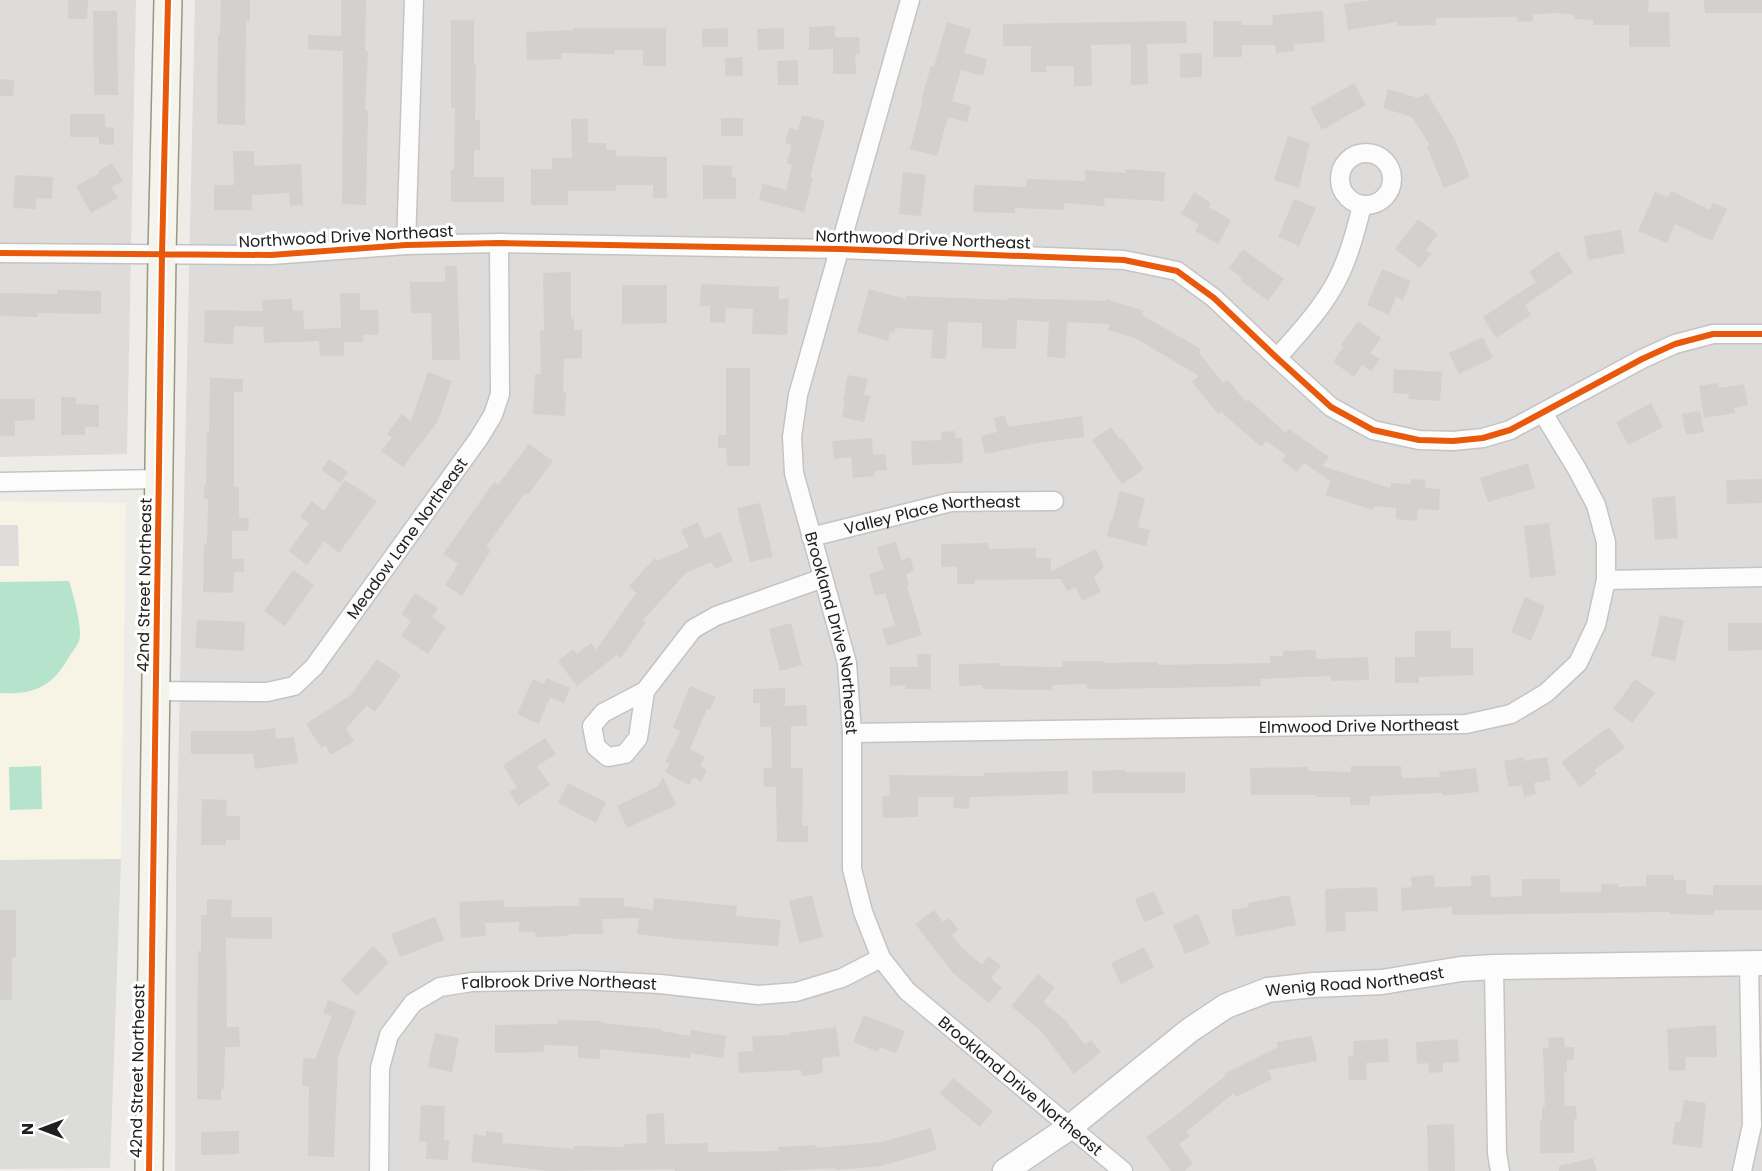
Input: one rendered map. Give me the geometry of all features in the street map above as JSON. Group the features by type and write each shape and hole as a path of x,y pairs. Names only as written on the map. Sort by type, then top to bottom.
{"main road":[{"name":"42nd Street Northeast","path":"149,1171 162,255 168,0"}],"street":[{"path":"406,245 414,0"},
{"name":"Brookland Drive Northeast","path":"910,0 798,395 792,437 794,473 847,663 852,733 852,869 863,912 881,958 907,991 1123,1171"},
{"path":"1277,358 1309,321 1336,281 1354,237 1362,205"},
{"name":"Northwood Drive Northeast","path":"0,253 270,255 406,245 499,243 840,249 1124,260 1177,271 1214,298 1331,407 1373,430 1419,440 1453,441 1483,438 1510,430 1642,359 1676,344 1713,334 1762,334"},
{"name":"Meadow Lane Northeast","path":"155,691 267,692 294,686 314,667 479,438 493,415 500,394 499,243"},
{"name":"Elmwood Drive Northeast","path":"852,733 1466,724 1511,714 1546,693 1578,663 1596,625 1606,580 1606,542 1596,505 1543,413"},
{"path":"0,482 159,480"},
{"name":"Valley Place Northeast","path":"811,537 951,502 1054,501"},
{"path":"1606,580 1762,577"},
{"path":"645,691 693,629 716,616 823,578"},
{"name":"Falbrook Drive Northeast","path":"380,1171 380,1068 388,1035 413,1003 440,987 472,982 580,980 660,984 758,995 796,992 842,978 881,958"},
{"path":"1742,1171 1752,1125 1756,964"},
{"name":"Wenig Road Northeast","path":"1005,1171 1070,1127 1190,1030 1226,1006 1268,990 1313,985 1382,982 1461,969 1494,967 1756,964"},
{"path":"1494,967 1497,1153 1500,1171"}],"shaded area":[{"path":"0,0 136,0 127,454 0,457"},
{"path":"195,0 1762,0 1762,1171 175,1171 176,867"},
{"path":"0,501 126,503 121,859 0,860"},
{"path":"0,525 18,525 19,566 0,566"},
{"path":"121,859 110,1168 0,1169 0,860"}],"green space":[{"path":"69,581 80,628 77,645 56,676 41,687 23,692 0,693 0,582"},
{"path":"41,766 42,809 10,810 9,767"}],"building":[{"path":"68,0 88,0 87,19 68,19"},
{"path":"221,0 250,0 250,21 246,21 245,125 217,124 218,34 220,34"},
{"path":"341,0 366,0 365,51 368,51 365,111 368,111 366,205 342,204 343,51 308,49 308,35 341,36"},
{"path":"1373,0 1649,0 1648,12 1669,12 1670,47 1629,47 1629,25 1593,25 1593,20 1574,19 1574,15 1559,13 1533,14 1533,21 1517,22 1517,17 1436,18 1436,25 1397,26 1397,22 1348,30 1344,4"},
{"path":"1704,0 1762,0 1762,13 1705,13"},
{"path":"93,11 117,11 118,95 94,95"},
{"path":"1323,11 1325,42 1294,44 1294,51 1276,53 1275,45 1242,45 1242,57 1213,57 1213,21 1242,21 1242,25 1273,25 1272,15"},
{"path":"451,20 474,20 475,120 480,120 480,150 474,150 474,177 504,177 504,202 451,202 455,108 451,108"},
{"path":"1186,21 1187,43 1147,44 1148,84 1131,85 1131,44 1091,45 1092,86 1074,86 1074,66 1046,66 1047,72 1031,72 1031,46 1003,46 1003,24"},
{"path":"947,22 971,29 964,53 987,59 983,76 961,70 952,101 971,106 967,122 948,117 937,156 910,149 923,100 921,100 931,66 934,67"},
{"path":"835,26 835,37 859,37 860,54 855,54 856,74 833,74 833,49 809,50 809,27"},
{"path":"574,28 666,28 666,66 643,66 643,50 615,50 615,54 561,53 561,59 527,60 526,32 574,30"},
{"path":"728,28 728,47 702,47 702,29"},
{"path":"784,28 784,49 758,50 757,29"},
{"path":"1202,53 1202,77 1180,78 1180,54"},
{"path":"742,57 743,76 725,76 725,58"},
{"path":"798,60 798,85 778,85 777,61"},
{"path":"0,79 14,80 13,96 0,96"},
{"path":"1354,83 1366,105 1322,130 1310,108"},
{"path":"1388,89 1418,98 1427,93 1454,138 1470,177 1444,188 1427,147 1430,145 1412,117 1383,108"},
{"path":"70,114 105,114 105,127 114,128 114,145 99,144 99,137 70,137"},
{"path":"802,115 825,121 810,177 813,178 804,212 759,200 763,184 786,190 792,165 787,163 792,145 785,143 789,128 798,131"},
{"path":"721,118 743,118 743,136 721,136"},
{"path":"571,119 588,119 588,143 606,143 606,150 616,150 616,156 667,157 667,198 653,198 653,185 616,185 616,191 568,191 568,205 531,205 531,169 552,169 552,158 572,158"},
{"path":"1288,136 1310,143 1299,188 1274,180"},
{"path":"233,151 254,151 254,166 301,164 303,205 290,206 289,193 252,195 252,210 214,210 214,185 234,185"},
{"path":"112,163 123,181 111,187 118,198 91,213 76,186 99,174 98,171"},
{"path":"703,165 732,166 732,177 736,177 736,199 703,199"},
{"path":"1126,169 1165,172 1164,201 1105,198 1104,206 1064,203 1064,210 1015,208 1015,213 973,212 974,185 1026,187 1027,179 1085,181 1085,170 1126,173"},
{"path":"903,172 926,175 921,216 899,214"},
{"path":"15,175 53,177 52,199 36,198 36,209 13,208"},
{"path":"1671,191 1710,210 1713,203 1727,209 1712,241 1675,224 1667,243 1638,231 1655,192 1668,197"},
{"path":"1194,192 1211,203 1209,207 1231,220 1218,244 1195,231 1199,224 1181,214"},
{"path":"1294,199 1316,208 1299,246 1278,237"},
{"path":"1418,219 1438,234 1426,250 1431,254 1420,268 1395,249"},
{"path":"1621,230 1625,253 1588,260 1584,236"},
{"path":"1243,249 1284,279 1268,301 1240,280 1242,278 1229,268"},
{"path":"1558,251 1573,272 1525,305 1531,315 1496,338 1483,317 1536,282 1529,272"},
{"path":"445,266 457,266 460,360 432,360 431,313 411,313 410,282 445,282"},
{"path":"1382,269 1411,281 1403,300 1396,297 1389,315 1367,305"},
{"path":"571,272 571,319 574,319 574,330 582,330 582,358 564,359 565,416 533,414 535,374 541,374 540,330 544,330 543,273"},
{"path":"701,284 779,287 779,299 789,299 787,335 752,334 753,309 726,308 725,323 710,322 710,306 700,306"},
{"path":"622,285 667,285 667,323 622,324"},
{"path":"869,289 906,299 906,296 1007,300 1007,298 1105,301 1106,299 1144,311 1142,315 1201,349 1199,353 1223,383 1228,380 1246,402 1248,399 1286,433 1289,429 1329,457 1322,466 1390,488 1391,483 1411,484 1411,479 1426,480 1425,488 1440,489 1439,510 1418,509 1417,521 1396,519 1396,508 1374,506 1373,510 1326,495 1330,481 1304,463 1297,472 1282,461 1286,455 1266,441 1261,447 1221,412 1218,414 1192,382 1199,376 1135,338 1108,330 1110,324 1067,322 1065,358 1047,357 1049,322 1017,320 1016,349 982,348 982,323 948,322 946,359 931,358 933,330 895,328 894,333 890,332 888,341 857,332"},
{"path":"57,290 101,291 101,314 38,313 38,317 0,316 0,293 57,294"},
{"path":"340,293 360,293 360,310 378,310 379,335 363,335 363,342 344,342 344,356 320,356 319,341 264,343 263,327 234,326 233,344 204,343 205,310 263,311 262,300 292,299 293,311 303,310 304,329 341,328"},
{"path":"1358,321 1381,338 1370,353 1380,359 1371,371 1362,365 1354,377 1333,362 1343,347 1341,345"},
{"path":"1483,337 1493,358 1459,374 1449,353"},
{"path":"726,368 750,368 750,466 727,466 726,448 718,448 718,435 726,435"},
{"path":"1394,369 1442,372 1440,401 1408,399 1409,394 1393,393"},
{"path":"428,372 452,381 438,421 403,467 381,451 392,437 387,434 402,414 411,421"},
{"path":"848,375 868,379 864,395 870,396 864,422 842,417"},
{"path":"210,378 243,379 243,392 234,392 234,487 239,487 239,518 249,518 248,531 232,531 232,559 244,559 244,572 234,572 233,593 203,592 208,499 204,499 204,486 206,486 207,433 209,433"},
{"path":"1718,383 1719,388 1744,384 1748,405 1734,408 1735,413 1704,418 1699,386"},
{"path":"61,397 76,397 76,404 99,405 99,427 85,427 85,435 61,435"},
{"path":"0,399 35,399 35,420 15,421 15,436 0,436"},
{"path":"1651,403 1663,427 1628,445 1616,422"},
{"path":"1700,411 1704,432 1686,435 1682,414"},
{"path":"1005,415 1008,427 1082,416 1084,437 1037,443 985,454 981,436 997,432 994,418"},
{"path":"1111,427 1120,440 1122,438 1144,469 1122,484 1092,440"},
{"path":"955,431 955,438 962,438 963,463 912,465 911,441 942,440 941,432"},
{"path":"872,438 873,455 885,454 887,470 874,471 874,476 853,478 851,457 834,459 832,441"},
{"path":"529,444 553,461 528,495 525,493 486,547 491,550 462,596 445,585 458,564 443,554 494,482 498,485"},
{"path":"329,459 348,472 340,483 321,470"},
{"path":"1528,463 1535,488 1488,502 1480,478"},
{"path":"1762,479 1762,503 1727,504 1726,480"},
{"path":"345,480 377,501 339,553 324,541 307,565 289,551 309,523 300,517 312,501 324,511"},
{"path":"1120,491 1145,498 1138,527 1150,530 1146,546 1107,536"},
{"path":"1675,496 1678,538 1655,540 1652,498"},
{"path":"760,503 773,557 750,562 737,508"},
{"path":"698,522 705,539 720,532 733,561 715,569 711,562 686,573 643,620 646,622 621,658 617,655 577,686 558,661 573,649 577,654 591,643 596,650 636,593 629,586 655,558 658,561 689,547 681,530"},
{"path":"1549,523 1556,575 1530,578 1524,526"},
{"path":"896,542 901,560 910,557 914,571 906,574 909,586 907,587 922,635 887,646 882,629 895,625 885,593 875,596 869,574 884,569 877,547"},
{"path":"988,543 989,549 1036,548 1036,558 1051,558 1051,571 1096,549 1104,567 1094,577 1101,592 1082,601 1076,587 1067,591 1061,579 975,580 975,584 957,584 957,567 941,567 941,544"},
{"path":"293,570 314,585 285,626 264,611"},
{"path":"415,593 438,608 432,617 446,627 428,654 401,636 411,621 401,614"},
{"path":"1525,597 1545,606 1531,641 1511,632"},
{"path":"1660,615 1684,620 1675,661 1651,656"},
{"path":"197,620 245,622 244,651 195,648"},
{"path":"791,623 802,665 780,671 769,629"},
{"path":"1728,623 1762,623 1762,650 1728,651"},
{"path":"1415,631 1451,631 1451,648 1473,648 1473,675 1419,677 1419,683 1395,683 1395,657 1415,657"},
{"path":"1316,650 1316,659 1368,657 1369,680 1331,681 1331,676 1260,679 1261,686 1090,689 1086,687 1086,684 1052,685 1052,690 983,689 983,685 959,686 959,664 999,663 1000,666 1063,667 1063,661 1158,662 1158,665 1270,663 1270,656 1283,656 1283,651"},
{"path":"917,654 931,654 931,689 905,689 905,685 890,686 890,667 918,667"},
{"path":"377,659 401,675 375,712 367,706 346,728 354,741 331,755 325,745 321,748 306,724 351,695"},
{"path":"546,678 570,688 564,703 550,697 539,724 517,714 533,679 544,684"},
{"path":"1635,679 1655,693 1632,723 1613,709"},
{"path":"690,686 716,697 710,710 707,709 690,749 705,757 700,766 707,770 701,782 693,777 689,785 665,772 670,764 665,762 681,731 673,728"},
{"path":"785,688 785,706 806,705 807,726 791,726 791,768 803,768 802,826 808,826 808,842 777,842 776,787 764,787 763,768 772,768 771,727 760,727 760,703 753,703 753,689"},
{"path":"1609,727 1625,748 1594,770 1597,774 1580,787 1561,762"},
{"path":"275,728 276,739 294,737 298,763 255,769 253,754 191,754 191,731 254,731"},
{"path":"545,738 556,754 537,766 550,785 518,806 509,792 517,787 503,765"},
{"path":"1524,757 1524,761 1547,757 1551,780 1534,783 1536,794 1524,797 1522,785 1509,787 1504,761"},
{"path":"1351,766 1401,766 1402,778 1440,777 1439,772 1476,768 1479,792 1442,796 1442,793 1370,796 1370,805 1350,805 1350,797 1251,795 1250,768 1308,767 1308,771 1351,772"},
{"path":"1126,770 1126,772 1185,772 1185,793 1093,793 1092,771"},
{"path":"1068,771 1068,794 970,797 969,809 953,808 954,797 918,797 918,817 883,818 882,796 890,796 889,775 984,776 984,773"},
{"path":"663,777 676,805 627,828 617,806 658,786"},
{"path":"568,783 606,802 596,823 558,803"},
{"path":"202,799 227,800 226,816 240,816 240,840 226,840 226,845 201,845"},
{"path":"1434,875 1435,887 1471,886 1471,876 1490,875 1491,897 1522,896 1522,879 1560,879 1560,892 1601,892 1601,884 1618,884 1618,887 1646,886 1646,875 1674,875 1674,880 1686,880 1686,894 1713,895 1713,885 1762,885 1762,910 1714,910 1714,915 1670,914 1670,912 1452,915 1452,907 1402,911 1401,888 1412,887 1411,877"},
{"path":"1377,887 1378,911 1345,912 1346,931 1326,932 1325,889"},
{"path":"1154,891 1164,914 1144,922 1135,899"},
{"path":"812,895 823,937 799,943 789,901"},
{"path":"1290,895 1296,925 1236,937 1231,910 1249,907 1248,903"},
{"path":"579,898 624,898 624,906 653,910 654,898 737,906 736,916 781,920 778,946 637,934 639,918 602,919 603,934 569,934 569,936 536,937 535,932 519,932 519,922 485,923 486,936 461,938 459,902 504,900 504,907 579,906"},
{"path":"207,899 232,900 231,917 272,917 272,939 226,938 227,1027 239,1027 240,1047 225,1047 224,1089 221,1089 221,1100 197,1099 198,951 201,951 201,915 207,915"},
{"path":"0,910 16,910 16,957 12,957 12,1000 0,1000"},
{"path":"934,910 943,922 949,918 959,930 952,935 962,948 982,965 989,956 1001,966 991,978 1002,988 989,1003 953,973 915,924"},
{"path":"1198,914 1210,944 1185,954 1173,925"},
{"path":"435,917 444,940 400,957 391,934"},
{"path":"373,946 389,962 357,996 341,980"},
{"path":"1144,947 1154,967 1121,984 1111,963"},
{"path":"1038,974 1055,988 1043,1002 1064,1019 1085,1045 1091,1040 1101,1052 1074,1074 1041,1031 1011,1006"},
{"path":"328,1000 356,1011 338,1057 334,1157 308,1156 309,1086 302,1086 303,1058 315,1059 332,1016 323,1013"},
{"path":"864,1015 905,1031 896,1053 880,1047 878,1052 853,1042"},
{"path":"558,1020 601,1021 601,1023 661,1029 661,1031 690,1036 691,1030 726,1036 723,1058 691,1053 690,1058 600,1049 600,1059 578,1058 578,1046 544,1045 544,1052 495,1053 495,1025 558,1024"},
{"path":"1716,1025 1717,1057 1685,1057 1686,1070 1669,1071 1667,1029"},
{"path":"836,1027 840,1056 822,1058 823,1072 820,1074 802,1076 801,1070 739,1073 738,1052 753,1051 752,1036 790,1035 790,1033"},
{"path":"435,1033 459,1038 452,1072 428,1067"},
{"path":"1312,1036 1317,1061 1268,1070 1272,1079 1236,1097 1234,1093 1186,1132 1190,1136 1179,1144 1193,1164 1184,1171 1171,1171 1146,1137 1225,1076 1224,1074 1278,1047 1277,1042"},
{"path":"1564,1037 1565,1047 1574,1047 1574,1060 1567,1060 1567,1072 1564,1072 1565,1106 1576,1106 1574,1153 1540,1153 1540,1121 1542,1121 1542,1107 1545,1107 1543,1048 1549,1047 1548,1038"},
{"path":"1388,1039 1389,1062 1366,1063 1367,1080 1349,1080 1348,1056 1354,1055 1353,1041"},
{"path":"1458,1039 1459,1062 1443,1063 1443,1072 1429,1073 1428,1063 1417,1064 1416,1042"},
{"path":"953,1078 993,1111 980,1127 940,1094"},
{"path":"1684,1100 1706,1103 1702,1148 1672,1144 1675,1122 1680,1122"},
{"path":"421,1105 445,1106 444,1140 449,1140 448,1160 426,1159 427,1142 419,1141"},
{"path":"664,1113 665,1144 708,1143 708,1152 778,1151 778,1147 816,1145 816,1148 882,1142 931,1128 937,1150 881,1166 836,1170 836,1168 774,1171 675,1171 675,1169 550,1171 471,1162 474,1134 486,1136 486,1131 503,1133 502,1143 574,1149 574,1146 624,1147 624,1144 647,1143 646,1114"},
{"path":"1454,1124 1455,1171 1428,1171 1427,1125"},
{"path":"239,1131 239,1154 201,1155 201,1132"},
{"path":"1593,1158 1597,1171 1559,1171 1559,1166"}],"cycle path":[{"path":"149,1171 162,255 168,0"},
{"path":"0,253 271,255 406,245 499,243 840,249 1124,260 1177,271 1214,298 1331,407 1373,430 1419,440 1453,441 1483,438 1510,430 1642,359 1675,344 1713,334 1762,334"}]}
